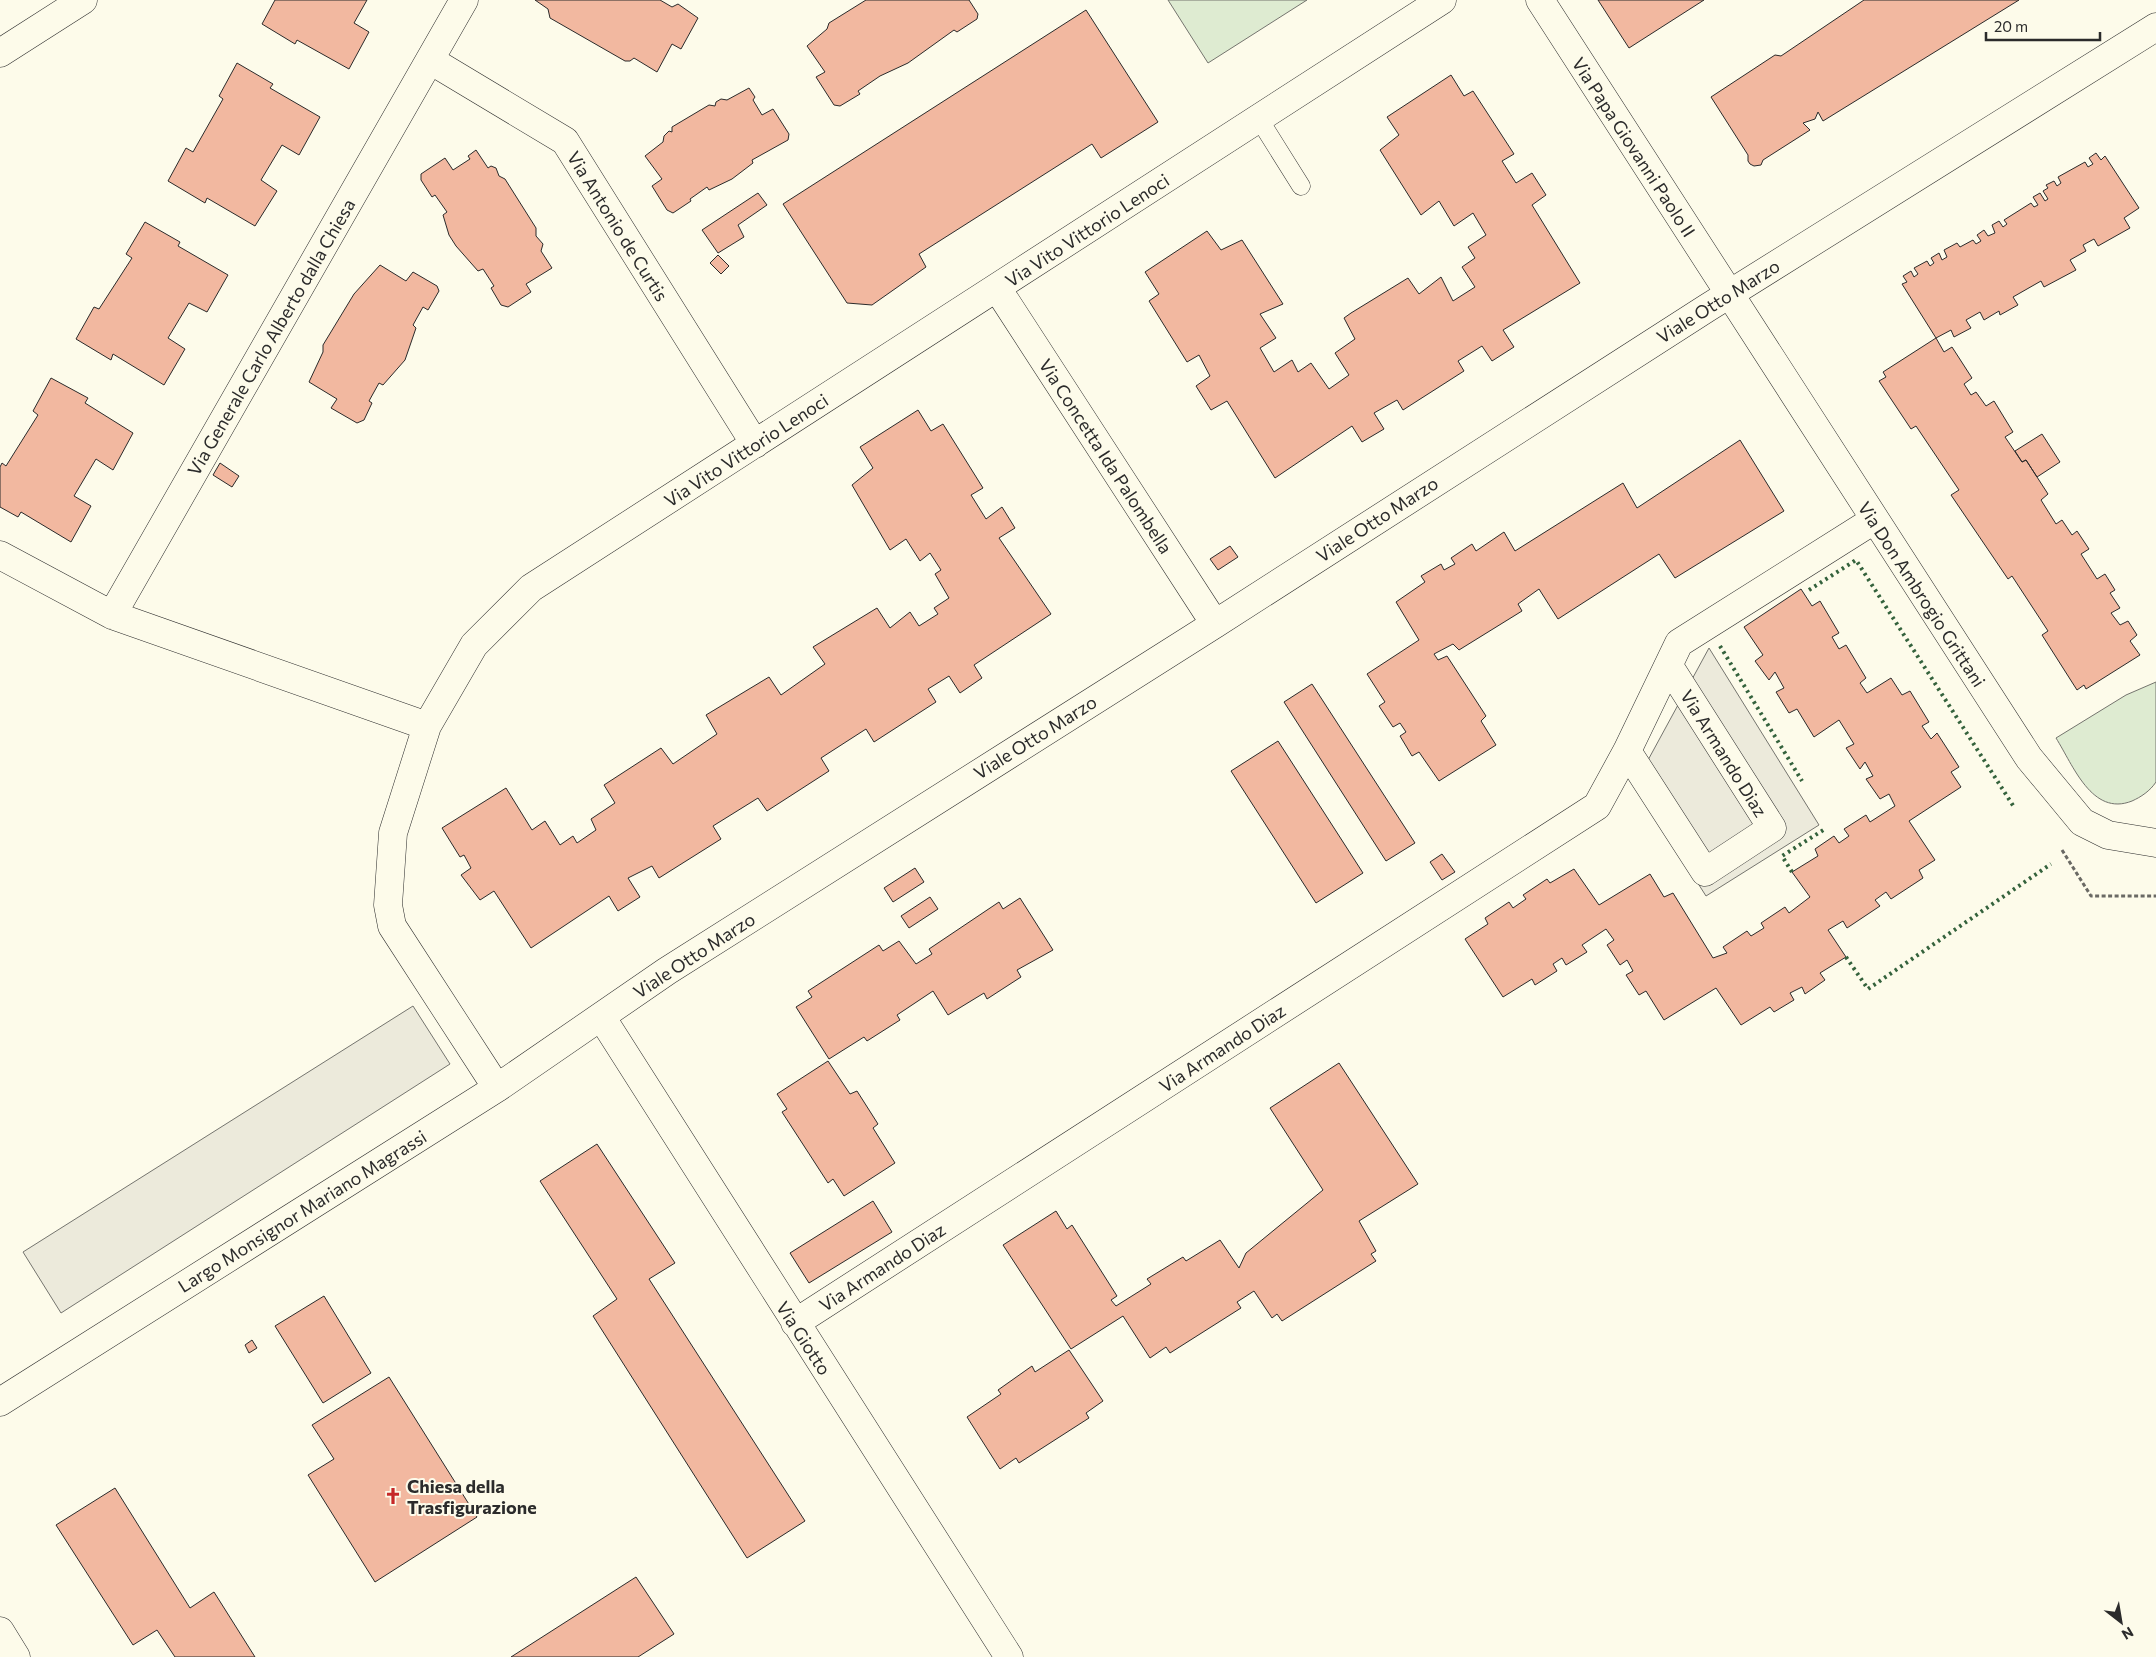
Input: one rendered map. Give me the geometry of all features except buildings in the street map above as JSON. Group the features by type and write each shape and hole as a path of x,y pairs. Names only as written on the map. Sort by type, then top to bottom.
{"street":[{"path":"0,53 83,0"},
{"path":"430,60 464,0"},
{"name":"Via Vito Vittorio Lenoci","path":"497,1088 392,926 388,905 393,834 427,726 474,645 531,588 1442,0"},
{"name":"Via Papa Giovanni Paolo II","path":"1540,0 1729,294"},
{"name":"Viale Otto Marzo","path":"602,1018 667,971 1215,624 1729,294 2156,27"},
{"name":"Via Antonio de Curtis","path":"430,60 565,141 755,444"},
{"name":"Via Generale Carlo Alberto dalla Chiesa","path":"112,615 430,60"},
{"name":"Via Concetta Ida Palombella","path":"997,288 1215,624"},
{"name":"Via Don Ambrogio Grittani","path":"1729,294 2029,758 2082,822 2108,835 2156,843"},
{"name":"Via Armando Diaz","path":"795,1324 1598,806 1679,643 1874,520"},
{"path":"0,555 112,615 427,726"},
{"name":"Via Armando Diaz","path":"1627,751 1705,872 1772,828 1669,666"},
{"name":"Largo Monsignor Mariano Magrassi","path":"0,1402 497,1088 602,1018"},
{"name":"Via Giotto","path":"602,1018 795,1324 1009,1657"},
{"path":"0,1630 16,1657"}],"lane":[{"path":"1259,119 1301,186"}],"green space":[{"path":"1168,0 1307,0 1208,63"},
{"path":"2156,682 2156,782 2139,798 2132,801 2118,804 2106,802 2085,786 2056,738 2126,695"}],"shaded area":[{"path":"1709,648 1819,825 1706,896 1635,784"},
{"path":"413,1006 450,1064 61,1313 23,1252"}],"hedge":[{"path":"1809,590 1856,560 2014,807"},
{"path":"1720,646 1802,781"},
{"path":"1792,872 1782,856 1825,829"},
{"path":"1846,957 1868,989 2051,864"}],"place":[{"name":"Chiesa della Trasfigurazione","path":"393,1496"}]}
